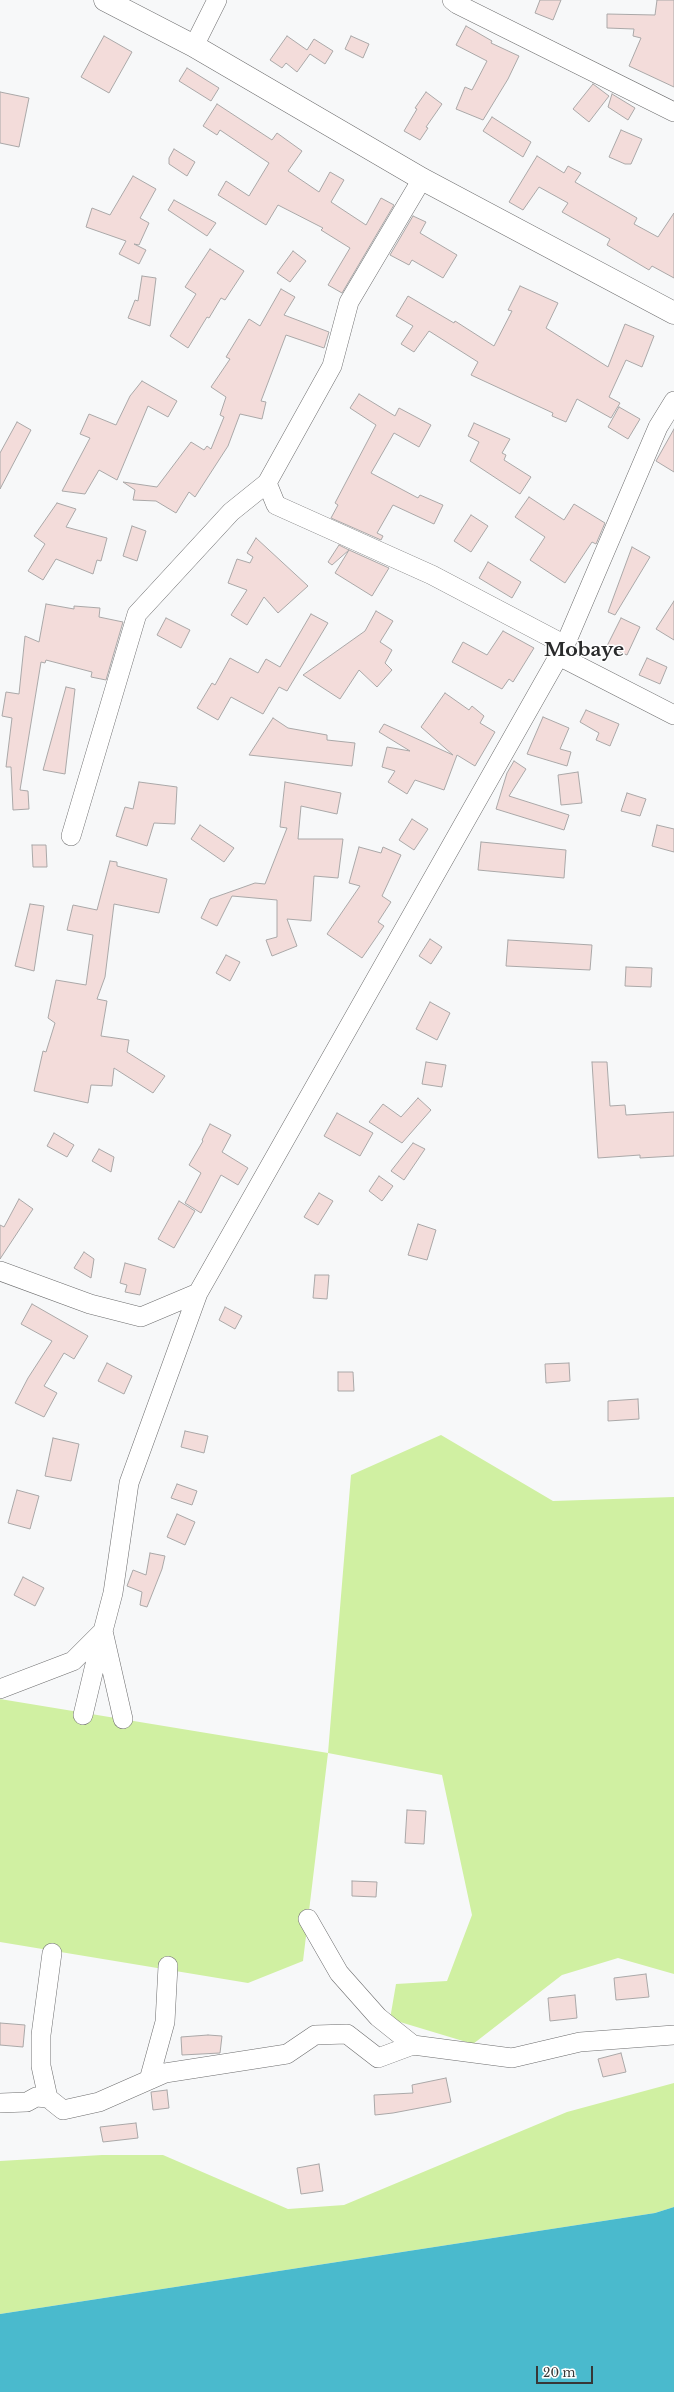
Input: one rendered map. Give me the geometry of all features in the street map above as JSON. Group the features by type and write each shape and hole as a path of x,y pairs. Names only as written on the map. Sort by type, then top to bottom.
{"main road":[{"path":"105,0 194,46 422,178 674,313"}],"street":[{"path":"194,46 217,0"},
{"path":"452,0 457,4 674,112"},
{"path":"71,836 137,614 231,512 267,483 332,366 349,302 422,178"},
{"path":"83,1715 112,1593 129,1482 198,1293 562,650 658,427 674,401"},
{"path":"267,483 276,505 432,575 674,715"},
{"path":"0,1271 90,1304 140,1317 198,1293"},
{"path":"0,1689 73,1661 103,1631"},
{"path":"103,1631 123,1719"},
{"path":"308,1919 339,1973 378,2017 413,2045"},
{"path":"48,2098 41,2066 41,2035 52,1954"},
{"path":"149,2080 165,2022 168,1966"},
{"path":"0,2103 27,2102 36,2097 48,2098 63,2110 99,2102 165,2073 287,2054 315,2035 347,2034 378,2058 413,2045 512,2058 580,2042 674,2035"}],"green space":[{"path":"441,1435 553,1501 674,1497 674,1974 618,1958 562,1975 473,2044 390,2019 396,1984 447,1981 472,1915 442,1775 328,1753 351,1475"},
{"path":"0,1699 328,1753 303,1961 248,1983 0,1942"},
{"path":"674,2083 674,2207 655,2213 0,2314 0,2161 102,2155 163,2155 288,2209 344,2205 567,2112"}],"water":[{"path":"674,2207 674,2392 0,2392 0,2314 655,2213"}],"building":[{"path":"540,0 561,0 553,20 535,13"},
{"path":"657,0 674,0 674,87 629,66 641,38 633,36 634,29 607,28 607,14 655,15"},
{"path":"466,26 492,41 491,43 519,56 508,79 483,120 456,109 465,87 472,90 487,61 456,45"},
{"path":"104,36 132,52 109,93 81,77"},
{"path":"287,36 307,50 314,39 333,51 325,64 310,54 297,72 286,63 282,68 270,60"},
{"path":"351,36 369,44 363,58 345,49"},
{"path":"187,68 219,88 211,101 179,81"},
{"path":"593,84 609,96 589,122 573,109"},
{"path":"0,92 29,98 19,147 0,143"},
{"path":"426,92 442,104 426,127 428,128 420,140 404,131 417,109 415,108"},
{"path":"612,94 635,108 628,120 608,107"},
{"path":"217,104 272,140 277,133 302,151 288,171 319,192 330,172 344,180 331,202 366,225 381,198 394,205 342,293 328,285 350,248 321,230 323,228 278,205 266,225 218,195 226,181 249,196 269,163 220,130 217,135 203,126"},
{"path":"492,117 531,142 523,157 483,131"},
{"path":"621,130 642,139 631,164 625,164 609,157"},
{"path":"174,149 195,162 187,176 169,164 169,158"},
{"path":"537,156 564,173 568,166 581,173 575,182 637,218 634,224 658,237 674,213 674,278 652,266 649,270 607,245 610,239 562,212 568,203 539,187 523,210 509,202"},
{"path":"133,176 156,189 140,218 149,223 139,245 134,244 146,250 139,264 119,254 126,241 86,227 92,208 110,215"},
{"path":"174,200 216,223 207,236 168,210"},
{"path":"413,216 426,222 420,233 457,255 443,278 412,260 409,265 390,255"},
{"path":"210,249 244,271 225,300 221,298 209,318 207,317 188,348 170,336 196,294 185,287"},
{"path":"293,251 306,261 290,282 277,273"},
{"path":"142,276 156,278 150,326 128,318 135,300 138,301"},
{"path":"520,286 558,303 546,328 608,367 625,324 654,336 642,367 626,360 609,397 620,403 611,418 577,399 566,422 552,416 553,413 471,375 478,362 429,331 414,352 401,344 413,326 396,316 408,296 454,323 455,321 494,346 512,311 508,310"},
{"path":"281,289 295,297 284,315 329,332 324,348 286,335 261,401 266,402 262,419 240,414 228,446 195,497 189,492 176,513 156,501 133,500 135,490 123,482 157,487 191,442 204,450 207,446 211,449 224,417 220,415 226,397 211,387 230,359 226,357 249,319 260,326"},
{"path":"142,381 177,401 168,417 148,406 117,480 99,470 85,494 62,491 90,438 80,434 89,414 116,425 130,396"},
{"path":"359,394 395,416 399,408 431,425 419,447 394,433 371,473 418,498 420,495 443,505 434,524 393,505 377,533 383,536 381,540 331,518 338,505 335,503 376,425 350,408"},
{"path":"619,407 640,419 628,439 608,427"},
{"path":"17,422 31,430 0,489 0,453"},
{"path":"474,423 510,439 502,453 506,455 504,460 531,477 520,494 470,461 479,442 468,436"},
{"path":"674,429 674,472 656,461"},
{"path":"529,497 564,520 574,504 605,523 596,544 592,542 565,583 530,560 545,537 515,517"},
{"path":"57,503 76,509 66,527 107,538 101,561 97,560 93,574 56,559 43,580 28,571 45,544 34,536"},
{"path":"471,515 488,526 471,552 454,541"},
{"path":"132,526 146,531 137,561 123,556"},
{"path":"256,538 308,586 278,613 264,597 247,625 231,615 247,590 228,583 237,559 250,563 253,557 247,553"},
{"path":"339,545 349,550 332,565 328,562"},
{"path":"632,547 650,557 615,615 608,612"},
{"path":"349,550 389,568 372,596 335,573"},
{"path":"488,562 521,582 512,598 479,578"},
{"path":"674,601 674,640 656,629"},
{"path":"46,604 74,609 74,606 100,608 99,617 123,622 106,680 91,677 92,672 46,660 45,663 41,662 20,790 28,791 29,809 13,810 11,767 6,767 12,718 2,716 6,692 19,694 25,636 39,642"},
{"path":"376,611 393,621 380,642 392,650 385,663 392,670 377,687 359,670 340,699 303,675 365,631"},
{"path":"311,614 328,623 287,691 279,687 263,714 231,697 218,720 197,708 212,683 215,685 230,658 258,673 266,659 280,667"},
{"path":"166,618 190,630 181,648 157,635"},
{"path":"621,618 640,627 627,655 607,646"},
{"path":"503,631 534,648 513,682 509,679 502,689 452,662 463,642 487,655"},
{"path":"647,658 667,667 660,684 639,675"},
{"path":"66,687 75,689 65,774 43,770"},
{"path":"445,693 469,710 472,706 484,716 480,723 495,732 475,766 457,755 444,790 415,780 407,794 388,782 395,771 382,767 387,747 410,751 379,732 384,724 453,755 421,727"},
{"path":"586,710 619,724 610,746 596,740 599,733 580,722"},
{"path":"543,717 569,728 560,749 571,752 567,766 527,754"},
{"path":"273,718 288,728 327,735 327,740 355,743 352,766 249,755"},
{"path":"514,761 526,769 509,796 569,815 564,830 496,809 507,773"},
{"path":"578,772 582,803 561,805 558,775"},
{"path":"139,782 177,787 175,824 154,823 147,846 116,836 125,807 133,809"},
{"path":"285,782 341,793 337,814 301,806 298,839 343,839 338,878 314,876 311,921 287,919 297,946 272,956 266,940 277,937 277,900 232,896 217,926 201,918 210,899 255,883 265,884 287,828 280,827"},
{"path":"627,793 646,799 640,816 621,811"},
{"path":"412,819 428,829 414,850 399,840"},
{"path":"200,825 234,848 224,862 191,839"},
{"path":"657,825 674,829 674,852 652,846"},
{"path":"481,842 566,850 564,878 478,870"},
{"path":"32,845 46,845 47,867 33,867"},
{"path":"359,847 381,853 383,847 401,855 382,896 391,902 378,922 384,926 362,958 327,934 360,886 349,883"},
{"path":"110,861 117,862 117,866 167,879 159,913 114,904 105,977 97,999 107,1001 101,1036 129,1040 127,1052 165,1076 153,1093 114,1068 112,1086 91,1085 88,1103 34,1091 43,1051 46,1052 55,1023 48,1018 56,980 86,985 93,935 67,930 73,905 97,910"},
{"path":"30,904 44,906 34,971 15,966"},
{"path":"430,939 442,947 431,964 419,956"},
{"path":"508,940 592,945 590,970 506,966"},
{"path":"226,955 240,962 230,981 216,973"},
{"path":"626,967 652,968 651,987 625,986"},
{"path":"430,1002 450,1013 437,1040 416,1029"},
{"path":"426,1062 446,1065 442,1087 422,1084"},
{"path":"592,1062 607,1062 610,1106 625,1105 626,1115 674,1112 674,1156 640,1158 640,1155 598,1158"},
{"path":"418,1098 431,1110 402,1143 369,1122 383,1104 401,1117"},
{"path":"337,1113 373,1133 360,1156 324,1136"},
{"path":"210,1124 231,1135 222,1152 248,1168 238,1185 221,1175 201,1213 185,1203 201,1173 189,1165 203,1141 202,1140"},
{"path":"54,1133 74,1145 67,1157 47,1146"},
{"path":"413,1143 425,1149 404,1180 391,1171"},
{"path":"99,1149 114,1157 111,1172 92,1161"},
{"path":"379,1176 393,1186 382,1201 369,1191"},
{"path":"319,1193 333,1201 318,1225 304,1217"},
{"path":"19,1199 33,1209 0,1259 0,1225 4,1227"},
{"path":"179,1201 195,1211 174,1248 158,1239"},
{"path":"418,1224 436,1230 427,1260 408,1255"},
{"path":"84,1252 94,1259 91,1278 74,1268"},
{"path":"125,1263 146,1269 140,1295 125,1292 127,1285 120,1283"},
{"path":"315,1275 329,1275 327,1299 313,1298"},
{"path":"32,1304 88,1336 74,1359 64,1353 44,1386 57,1393 44,1417 15,1403 28,1378 52,1341 21,1324"},
{"path":"225,1307 242,1316 235,1329 219,1320"},
{"path":"107,1363 132,1376 124,1394 98,1381"},
{"path":"569,1363 570,1381 546,1383 545,1364"},
{"path":"338,1372 353,1372 354,1391 338,1391"},
{"path":"638,1399 639,1419 608,1421 608,1401"},
{"path":"185,1431 208,1436 204,1453 181,1447"},
{"path":"53,1438 79,1444 71,1481 45,1476"},
{"path":"177,1484 197,1491 192,1505 171,1498"},
{"path":"17,1490 39,1496 30,1529 8,1523"},
{"path":"177,1514 195,1522 185,1545 167,1537"},
{"path":"150,1553 165,1556 162,1569 147,1607 140,1605 142,1592 127,1586 133,1570 146,1575"},
{"path":"23,1577 44,1588 35,1606 14,1595"},
{"path":"407,1810 426,1811 424,1844 405,1843"},
{"path":"352,1881 377,1882 376,1897 352,1896"},
{"path":"646,1974 649,1997 616,2000 614,1978"},
{"path":"575,1995 577,2018 550,2021 548,1998"},
{"path":"0,2023 25,2025 23,2047 0,2045"},
{"path":"208,2035 222,2036 220,2053 182,2055 181,2037"},
{"path":"621,2053 626,2072 603,2077 598,2059"},
{"path":"446,2078 451,2102 375,2115 374,2095 413,2093 412,2085"},
{"path":"167,2090 169,2108 153,2110 151,2092"},
{"path":"136,2123 138,2138 103,2142 100,2127"},
{"path":"319,2164 323,2191 301,2194 297,2168"}],"district":[{"name":"Mobaye","path":"584,651"}]}
